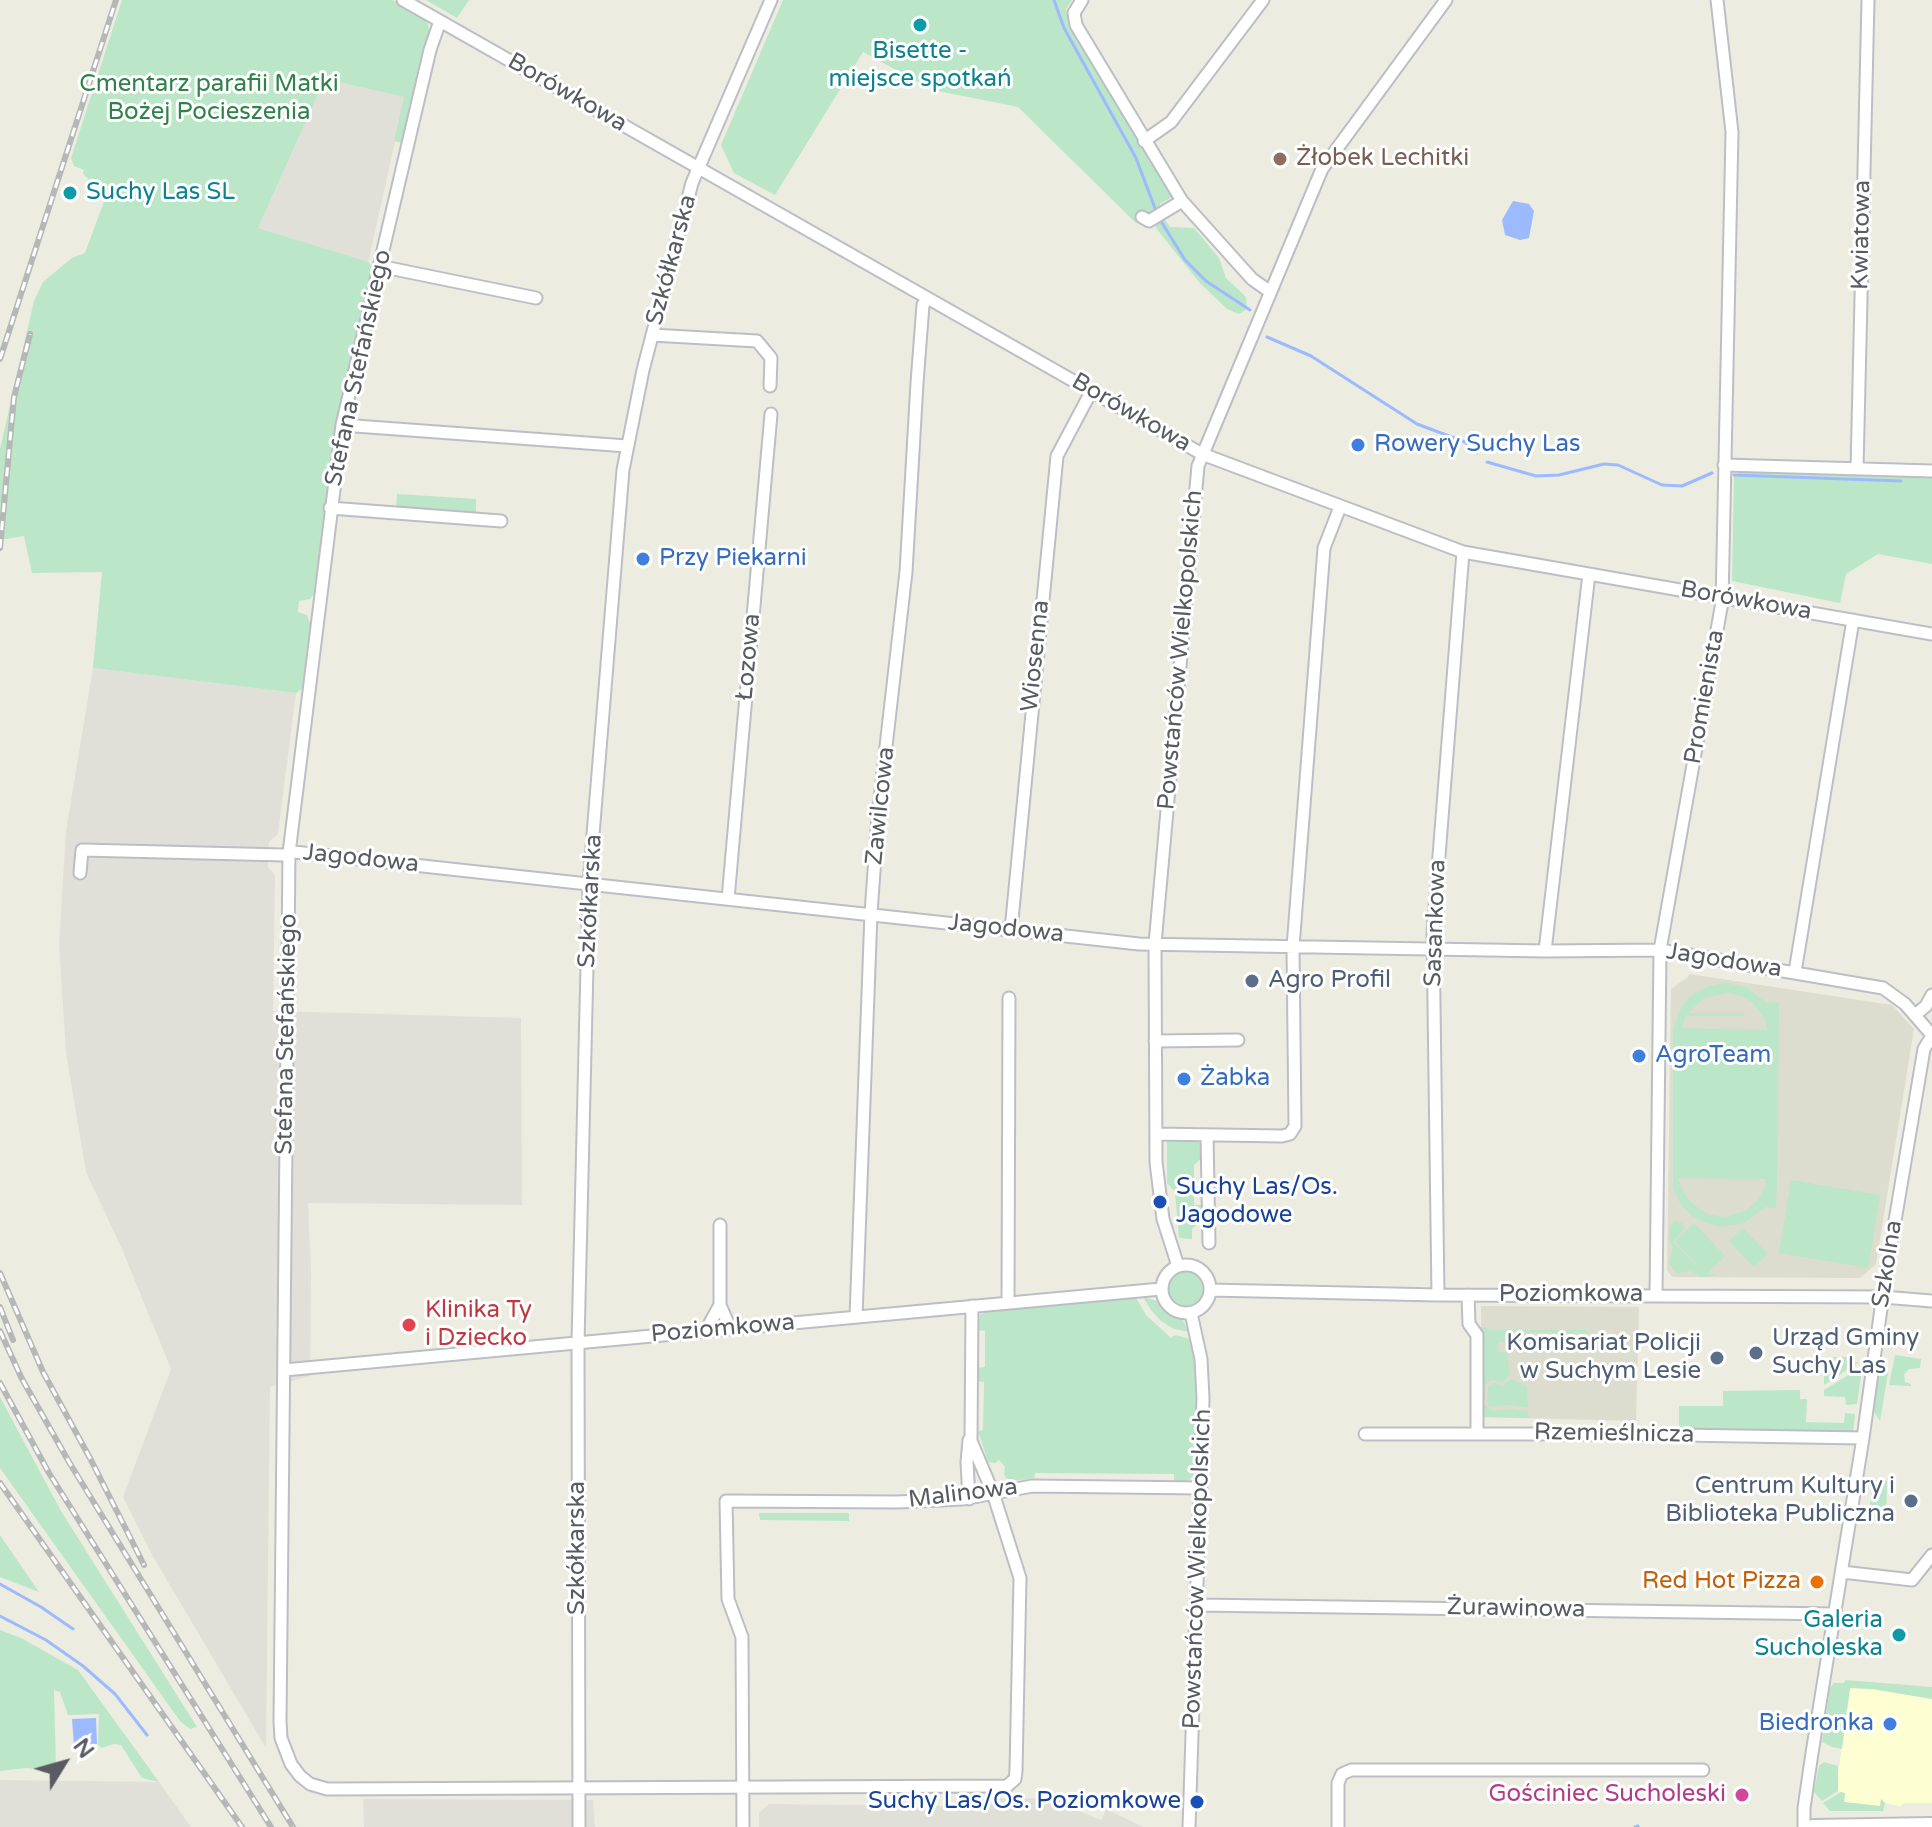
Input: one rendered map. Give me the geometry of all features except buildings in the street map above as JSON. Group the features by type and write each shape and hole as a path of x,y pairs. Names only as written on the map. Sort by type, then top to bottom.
{"street":[{"name":"Borówkowa","path":"403,0 1202,454 1463,552 1932,634"},
{"name":"Szkółkarska","path":"579,1827 578,1342 589,883 627,446 652,335 698,167 771,0"},
{"path":"1082,0 1074,13 1074,22 1182,201 1252,279 1269,291"},
{"path":"1144,141 1171,122 1263,0"},
{"name":"Powstańców Wielkopolskich","path":"1178,1266 1160,1202 1156,1134 1155,944 1198,466 1322,169 1446,0"},
{"name":"Promienista","path":"1656,1296 1660,950 1722,596 1732,132 1717,0"},
{"name":"Kwiatowa","path":"1857,469 1868,0"},
{"name":"Stefana Stefańskiego","path":"440,21 430,50 342,425 289,853 281,1738 291,1764 300,1776 310,1784 327,1789 1007,1786 1015,1779 1020,1578 993,1493"},
{"path":"1147,218 1182,201"},
{"path":"379,266 536,298"},
{"name":"Zawilcowa","path":"856,1317 871,913 878,816 906,572 917,383 923,305 927,298"},
{"path":"652,335 757,341 771,358 770,386"},
{"name":"Wiosenna","path":"1011,930 1057,456 1092,390"},
{"name":"Łozowa","path":"728,899 771,414"},
{"path":"342,425 627,446"},
{"path":"1724,465 1932,471"},
{"path":"1156,1134 1282,1136 1290,1134 1295,1126 1293,947 1324,548 1340,507"},
{"path":"330,508 501,521"},
{"name":"Sasankowa","path":"1438,1295 1433,948 1463,552"},
{"path":"1545,951 1589,574"},
{"path":"1795,972 1853,620"},
{"name":"Jagodowa","path":"80,873 82,850 289,853 1155,944 1660,950 1883,988 1900,999 1932,1035"},
{"path":"1915,1015 1926,1006 1932,995"},
{"path":"1008,1303 1009,998"},
{"name":"Szkolna","path":"1804,1827 1812,1753 1883,1297 1924,1049 1932,1035"},
{"path":"1155,1041 1238,1040"},
{"path":"1207,1135 1209,1243"},
{"path":"720,1225 720,1305 730,1328"},
{"path":"1178,1266 1200,1269 1209,1282 1210,1290 1203,1307 1191,1313 1171,1308 1161,1289 1168,1272 1178,1266"},
{"name":"Poziomkowa","path":"284,1370 1161,1289"},
{"name":"Poziomkowa","path":"1210,1290 1438,1295 1883,1297 1932,1301"},
{"path":"1468,1295 1469,1324 1477,1335 1477,1433"},
{"path":"711,1330 710,1323 720,1305"},
{"path":"969,1499 967,1462 972,1306"},
{"name":"Powstańców Wielkopolskich","path":"1189,1827 1203,1378 1191,1313"},
{"path":"970,1431 980,1466 993,1493"},
{"name":"Rzemieślnicza","path":"1365,1434 1863,1438"},
{"name":"Malinowa","path":"744,1787 742,1637 728,1599 726,1501 897,1502 969,1499 1032,1486 1201,1488"},
{"path":"1842,1572 1912,1580 1932,1555"},
{"name":"Żurawinowa","path":"1197,1605 1835,1614"},
{"path":"1338,1827 1338,1783 1342,1774 1351,1770 1703,1770"},
{"path":"743,1827 744,1787"},
{"path":"1813,1827 1932,1825"}],"shaded area":[{"path":"325,79 405,97 368,263 258,228"},
{"path":"93,668 296,693 278,834 269,842 268,867 275,875 273,1011 521,1018 522,1205 308,1203 310,1376 270,1387 266,1748 151,1553 123,1497 171,1369 122,1249 86,1172 66,1053 59,944 66,831"},
{"path":"1689,974 1892,1005 1914,1029 1876,1264 1860,1278 1672,1277 1667,1270 1671,989"},
{"path":"1481,1306 1639,1307 1636,1421 1481,1417"},
{"path":"1850,1688 1932,1699 1932,1803 1904,1803 1900,1806 1881,1800 1880,1806 1843,1802 1845,1794 1838,1791 1837,1782"},
{"path":"0,1780 159,1782 191,1827 0,1827"},
{"path":"1081,1798 1076,1810 1101,1820 1106,1809 1143,1827 759,1827 759,1813 769,1804 944,1806 963,1799"},
{"path":"363,1799 593,1800 595,1827 364,1827"}],"green space":[{"name":"Cmentarz parafii Matki Bożej Pocieszenia","path":"122,0 392,0 424,18 428,24 429,31 402,143 394,141 404,97 325,79 258,228 368,262 373,267 336,425 314,594 310,599 299,601 298,612 307,615 311,626 303,688 296,693 93,668 102,572 32,573 24,536 0,540 0,449 34,301 43,282 72,258 85,253 106,196 83,174 84,170 74,166 71,158"},
{"path":"426,0 469,0 457,18"},
{"path":"783,0 1072,0 1066,9 1068,25 1172,197 1160,204 1161,209 1149,216 1147,213 1136,223 1018,107 933,90 863,52 775,195 734,173 721,145"},
{"path":"1163,217 1170,227 1194,228 1219,258 1226,278 1246,297 1247,309 1239,314 1227,309 1199,282 1156,228 1156,222"},
{"path":"1740,471 1932,476 1932,564 1878,554 1846,574 1840,603 1732,581 1734,476"},
{"path":"397,494 476,499 476,514 396,508"},
{"path":"1725,983 1746,987 1768,1004 1779,1003 1776,1208 1766,1207 1744,1223 1721,1227 1692,1216 1681,1205 1673,1188 1673,1030 1682,1006 1693,994","holes":["1728,993 1742,996 1754,1004 1764,1017 1768,1030 1681,1028 1686,1016 1744,1016 1744,1013 1688,1013 1704,998","1768,1032 1765,1186 1759,1199 1745,1211 1725,1217 1707,1214 1690,1202 1678,1178 1765,1179"]},
{"path":"1167,1140 1197,1140 1204,1148 1203,1157 1194,1165 1194,1205 1205,1205 1204,1219 1192,1229 1192,1239 1179,1238 1175,1192 1167,1183"},
{"path":"1791,1180 1880,1195 1868,1268 1779,1253"},
{"path":"1676,1221 1682,1223 1684,1229 1673,1242 1706,1275 1675,1241 1694,1223 1725,1256 1707,1274 1720,1275 1701,1277 1691,1271 1678,1273 1673,1270 1669,1262 1673,1248 1669,1238 1670,1225"},
{"path":"1743,1228 1768,1254 1754,1267 1729,1241"},
{"path":"1185,1271 1198,1276 1203,1289 1198,1302 1185,1307 1172,1302 1167,1289 1172,1276"},
{"path":"1143,1297 1157,1301 1168,1314 1183,1321 1189,1332 1174,1329 1161,1321"},
{"path":"1136,1298 1146,1315 1171,1338 1175,1335 1191,1339 1198,1395 1195,1474 1180,1483 1174,1483 1174,1474 1035,1473 1034,1478 1014,1481 1006,1478 1005,1467 999,1460 988,1462 978,1431 983,1430 984,1382 976,1381 976,1368 985,1367 985,1331 977,1330 980,1315 987,1310"},
{"path":"1478,1328 1491,1330 1587,1330 1588,1333 1513,1332 1512,1342 1498,1342 1498,1352 1507,1352 1510,1374 1504,1382 1491,1380 1485,1385 1484,1404 1493,1411 1528,1411 1529,1418 1481,1417"},
{"path":"1895,1355 1921,1359 1920,1368 1909,1369 1904,1374 1905,1382 1911,1386 1889,1385"},
{"path":"1830,1357 1854,1357 1854,1362 1859,1362 1824,1385 1824,1365"},
{"path":"1862,1369 1857,1404 1846,1405 1845,1397 1824,1396 1824,1390"},
{"path":"1878,1371 1888,1373 1880,1421 1873,1410"},
{"path":"1511,1379 1527,1386 1528,1408 1512,1405 1490,1407 1487,1402 1488,1387 1494,1383 1502,1386"},
{"path":"1800,1390 1800,1399 1807,1399 1806,1422 1844,1423 1845,1413 1855,1414 1853,1433 1679,1431 1679,1406 1723,1406 1723,1391"},
{"path":"0,1397 61,1511 197,1727 190,1729 180,1721 0,1468"},
{"path":"1874,1480 1887,1481 1886,1521 1867,1520"},
{"path":"759,1513 849,1513 849,1521 760,1520"},
{"path":"0,1535 39,1592 0,1577"},
{"path":"0,1630 21,1638 78,1670 159,1782 142,1778 121,1745 102,1748 98,1745 99,1714 68,1715 60,1692 54,1690 56,1771 27,1768 0,1771"},
{"path":"1845,1680 1932,1687 1932,1699 1850,1688 1842,1749 1832,1747 1822,1742 1830,1688 1834,1683 1844,1683"},
{"path":"1824,1762 1838,1766 1838,1791 1822,1801 1814,1792 1819,1766"},
{"path":"1841,1792 1845,1793 1844,1802 1880,1806 1881,1799 1885,1803 1883,1811 1830,1811 1823,1803"}],"water":[{"path":"1513,201 1529,204 1534,211 1529,238 1520,240 1505,235 1502,220"},
{"path":"96,1718 97,1744 74,1745 72,1719"}],"waterway":[{"path":"1054,0 1064,28 1136,158 1156,211"},
{"path":"1159,218 1185,260 1206,281 1250,310"},
{"path":"1267,337 1311,356 1417,424 1465,442 1477,453"},
{"path":"1487,462 1536,476 1559,475 1604,464 1618,465 1662,485 1682,486 1712,473"},
{"path":"1734,475 1901,481"},
{"path":"0,1584 73,1629"},
{"path":"0,1616 46,1640 83,1666 115,1694 147,1735"}],"railway":[{"path":"0,359 116,0"},
{"path":"0,548 14,397 30,334"},
{"path":"0,1273 43,1372 144,1565"},
{"path":"0,1307 13,1340"},
{"path":"0,1331 22,1379 69,1462 293,1827"},
{"path":"0,1383 49,1473 271,1827"},
{"path":"0,1483 242,1827"}],"place":[{"name":"Bisette - miejsce spotkań","path":"920,25"},
{"name":"Żłobek Lechitki","path":"1280,159"},
{"name":"Suchy Las SL","path":"70,193"},
{"name":"Rowery Suchy Las","path":"1358,445"},
{"name":"Przy Piekarni","path":"643,559"},
{"name":"Agro Profil","path":"1252,981"},
{"name":"AgroTeam","path":"1639,1056"},
{"name":"Żabka","path":"1184,1079"},
{"name":"Suchy Las/Os. Jagodowe","path":"1160,1202"},
{"name":"Klinika Ty i Dziecko","path":"409,1325"},
{"name":"Urząd Gminy Suchy Las","path":"1756,1353"},
{"name":"Komisariat Policji w Suchym Lesie","path":"1717,1358"},
{"name":"Centrum Kultury i Biblioteka Publiczna","path":"1911,1501"},
{"name":"Red Hot Pizza","path":"1817,1582"},
{"name":"Galeria Sucholeska","path":"1899,1635"},
{"name":"Biedronka","path":"1890,1724"},
{"name":"Gościniec Sucholeski","path":"1742,1795"},
{"name":"Suchy Las/Os. Poziomkowe","path":"1197,1802"}]}
